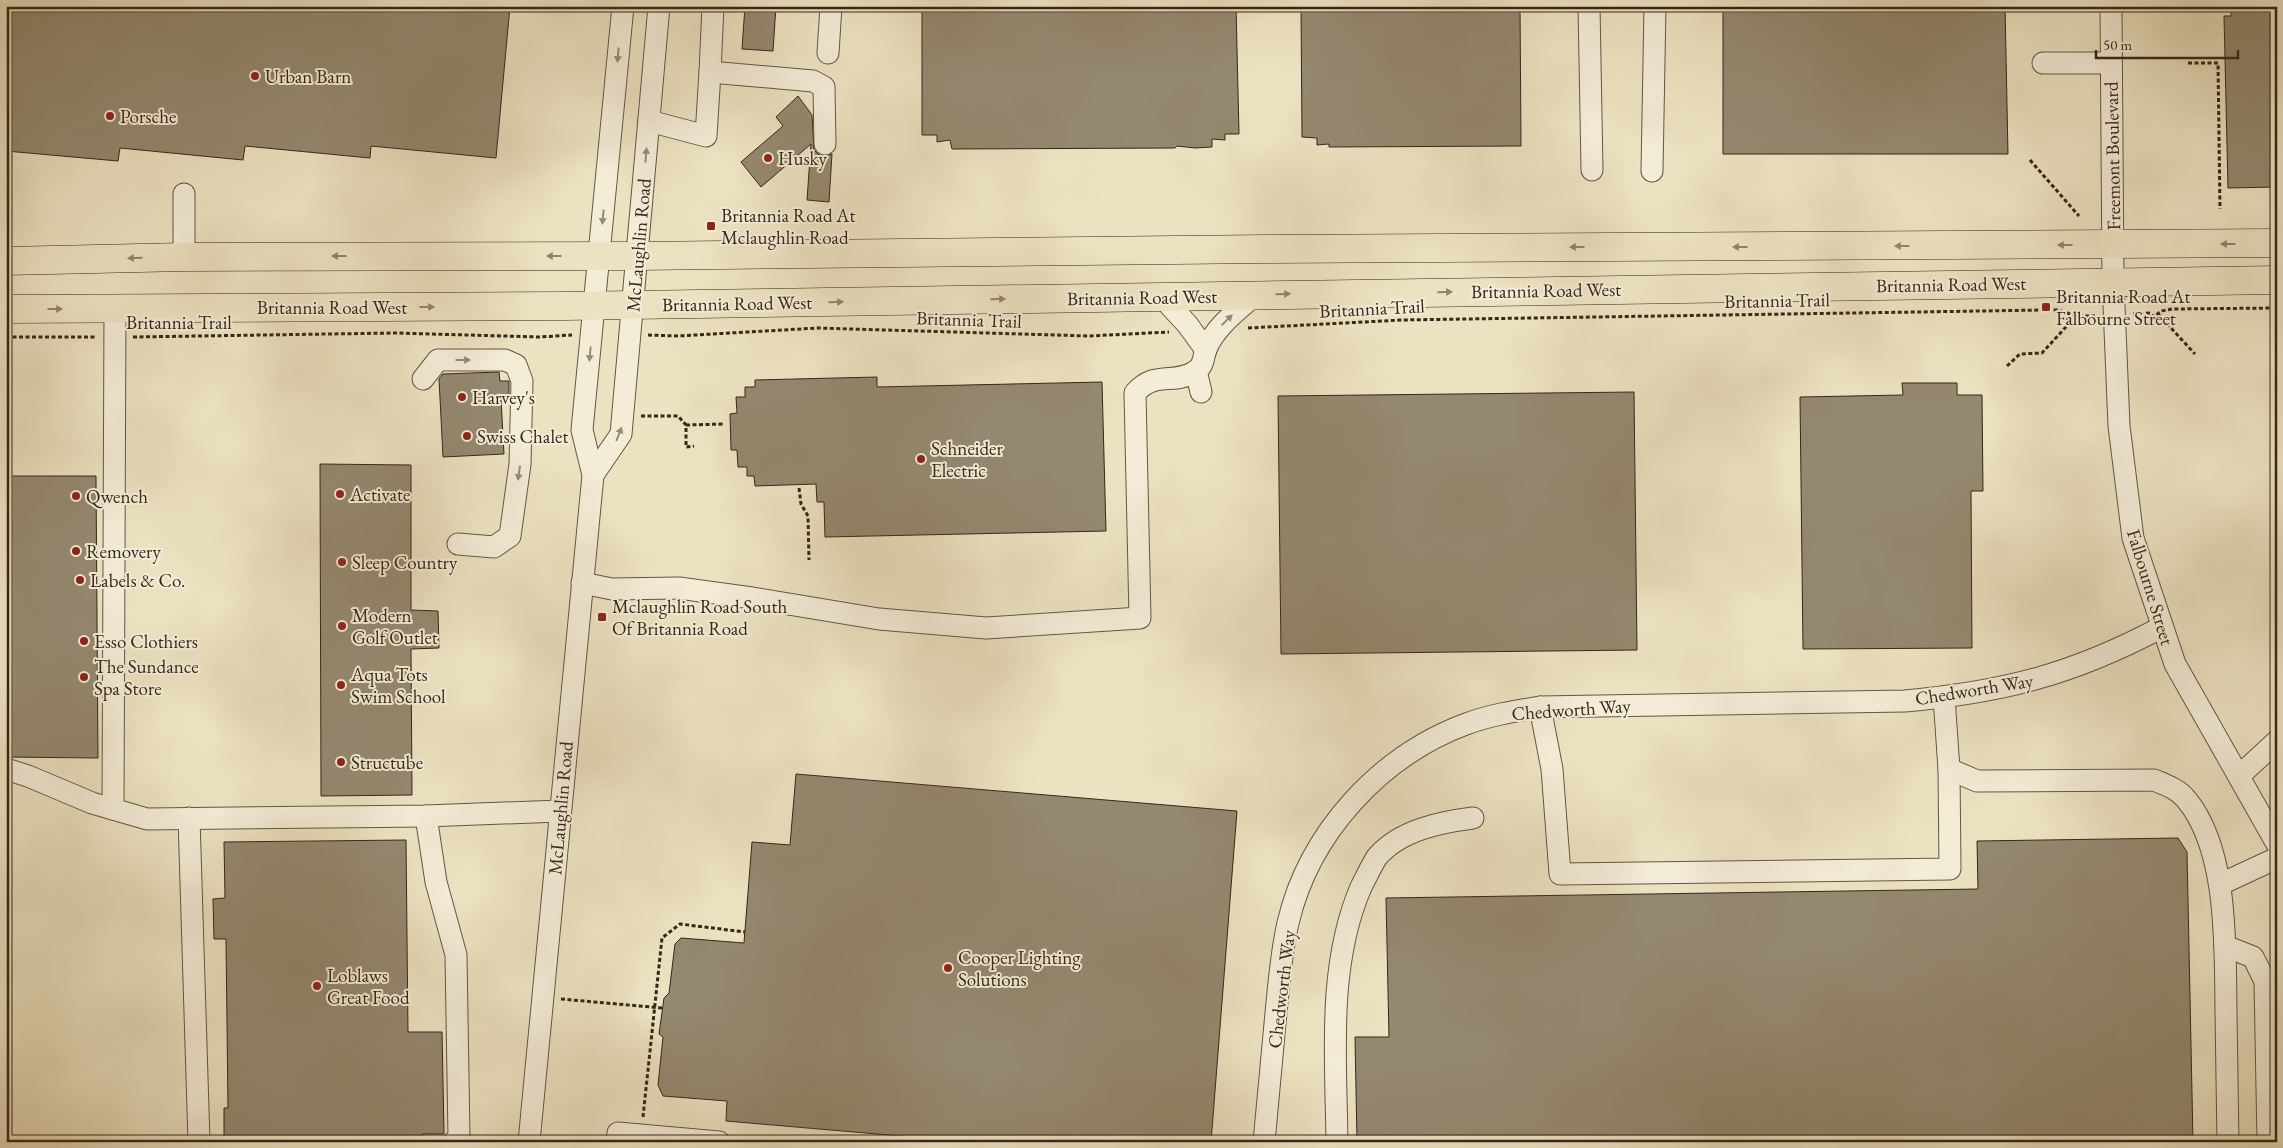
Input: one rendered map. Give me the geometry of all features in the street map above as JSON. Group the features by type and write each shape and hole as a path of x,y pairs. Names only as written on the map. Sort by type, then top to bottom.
{"main road":[{"name":"Britannia Road West","path":"6,261 184,257 638,256 1266,248 2277,243"},
{"name":"Britannia Road West","path":"6,309 594,305 2277,280"}],"street":[{"name":"McLaughlin Road","path":"529,1142 593,475 582,430 622,6"},
{"name":"McLaughlin Road","path":"593,475 621,434 659,6"},
{"path":"649,121 706,136 713,6"},
{"path":"828,53 831,6"},
{"path":"1588,6 1592,170"},
{"path":"1652,170 1654,6"},
{"name":"Freemont Boulevard","path":"2111,6 2113,245"},
{"path":"2043,63 2110,63"},
{"path":"710,72 813,81 824,87 824,144"},
{"path":"184,194 184,257"},
{"name":"Falbourne Street","path":"2113,245 2119,426 2133,538 2175,664 2277,844"},
{"path":"582,583 612,589 679,588 879,619 986,628 1140,618 1135,393 1142,384 1150,380 1177,377 1196,371 1202,366 1206,350 1218,330 1255,295"},
{"path":"1161,296 1206,350"},
{"path":"113,809 115,308"},
{"path":"423,379 438,360 505,360 516,365 522,381 520,464 510,536 494,547 458,544"},
{"path":"1196,371 1202,392"},
{"name":"Chedworth Way","path":"1264,1142 1283,949 1297,894 1322,842 1338,819 1379,775 1412,751 1447,732 1472,722 1505,712 1540,707 1896,701 1944,697 2011,687 2050,676 2126,646 2162,627"},
{"path":"1540,707 1552,769 1560,874 1950,869 1949,768 1944,697"},
{"path":"2238,776 2277,741"},
{"path":"1949,768 1960,775 1977,781 2154,780 2170,786 2186,798 2198,816 2221,884 2225,946 2228,1142"},
{"path":"6,769 35,778 92,803 147,819 263,816 426,816 560,811"},
{"path":"426,816 436,882 456,955 459,1137 454,1142"},
{"path":"189,818 199,1142"},
{"path":"1337,1142 1336,1028 1340,964 1353,906 1365,878 1378,857 1394,843 1415,832 1442,822 1474,818"},
{"path":"2221,884 2277,858"},
{"path":"2225,946 2253,957 2265,981 2268,1142"},
{"path":"617,1142 618,1133 719,1142"}],"path":[{"path":"2188,63 2218,63 2220,209"},
{"path":"2030,160 2079,216"},
{"path":"2150,313 2154,317 2172,309 2277,308"},
{"name":"Britannia Trail","path":"1218,330 1441,319 2045,310 2058,310 2076,316 2086,316"},
{"path":"2158,314 2195,354"},
{"path":"2007,366 2020,354 2042,353 2076,316"},
{"name":"Britannia Trail","path":"659,335 678,336 817,328 1088,336 1192,331"},
{"name":"Britannia Trail","path":"6,338 395,334 562,336"},
{"path":"622,416 678,416 686,425 686,447 694,446"},
{"path":"686,425 724,424"},
{"path":"799,488 801,504 808,516 809,560"},
{"path":"641,1135 662,938 680,924 745,932"},
{"path":"542,997 662,1008"}],"building":[{"name":"Urban Barn","path":"6,6 510,6 496,158 371,146 370,158 245,146 243,160 120,148 118,161 6,151"},
{"path":"745,6 776,6 773,51 742,49"},
{"path":"922,6 1236,6 1239,134 1225,134 1225,140 1212,139 1212,147 1195,148 1177,146 1175,148 952,149 950,140 937,142 937,135 922,135"},
{"path":"1301,6 1520,6 1521,146 1329,147 1329,144 1317,145 1317,138 1302,137"},
{"path":"1723,6 2005,6 2008,154 1723,154"},
{"path":"2277,6 2277,187 2228,188 2224,16 2231,16 2231,7"},
{"path":"798,96 812,115 814,150 819,155 832,154 829,202 807,200 811,144 761,187 741,162 783,126 776,117"},
{"path":"499,372 500,381 509,381 509,399 501,399 504,454 443,457 439,379 443,374"},
{"name":"Schneider Electric","path":"877,377 877,387 1102,382 1106,531 825,537 824,502 817,502 816,484 755,486 754,476 747,476 747,467 738,467 737,450 731,450 730,414 737,413 736,397 745,397 745,387 755,387 755,380"},
{"path":"1902,383 1957,383 1957,395 1982,395 1983,491 1971,491 1972,648 1803,649 1800,397 1903,395"},
{"path":"1634,392 1637,650 1281,654 1278,396"},
{"path":"320,464 411,465 411,610 438,611 439,648 411,649 412,795 321,796"},
{"path":"6,476 96,476 98,758 6,757"},
{"name":"Cooper Lighting Solutions","path":"796,774 1237,811 1211,1142 970,1142 726,1121 727,1101 663,1096 658,1085 663,1037 659,1034 664,998 669,993 675,944 681,938 744,943 752,842 790,845"},
{"path":"2178,838 2187,852 2193,1142 1357,1142 1355,1037 1389,1037 1386,898 1978,889 1977,841"},
{"name":"Loblaws Great Food","path":"406,840 408,1032 442,1032 444,1134 422,1134 422,1142 224,1140 224,1108 228,1108 226,939 214,939 213,899 225,898 224,842"}],"place":[{"name":"Urban Barn","path":"255,76"},
{"name":"Porsche","path":"110,116"},
{"name":"Husky","path":"768,158"},
{"name":"Britannia Road At Mclaughlin Road","path":"711,226"},
{"name":"Britannia Road At Falbourne Street","path":"2046,307"},
{"name":"Harvey's","path":"462,397"},
{"name":"Swiss Chalet","path":"467,436"},
{"name":"Schneider Electric","path":"921,459"},
{"name":"Activate","path":"340,494"},
{"name":"Qwench","path":"76,496"},
{"name":"Removery","path":"76,551"},
{"name":"Sleep Country","path":"342,562"},
{"name":"Labels & Co.","path":"80,580"},
{"name":"Mclaughlin Road South Of Britannia Road","path":"602,617"},
{"name":"Modern Golf Outlet","path":"342,626"},
{"name":"Esso Clothiers","path":"84,641"},
{"name":"The Sundance Spa Store","path":"84,677"},
{"name":"Aqua Tots Swim School","path":"341,685"},
{"name":"Structube","path":"341,762"},
{"name":"Cooper Lighting Solutions","path":"948,968"},
{"name":"Loblaws Great Food","path":"317,986"}]}
